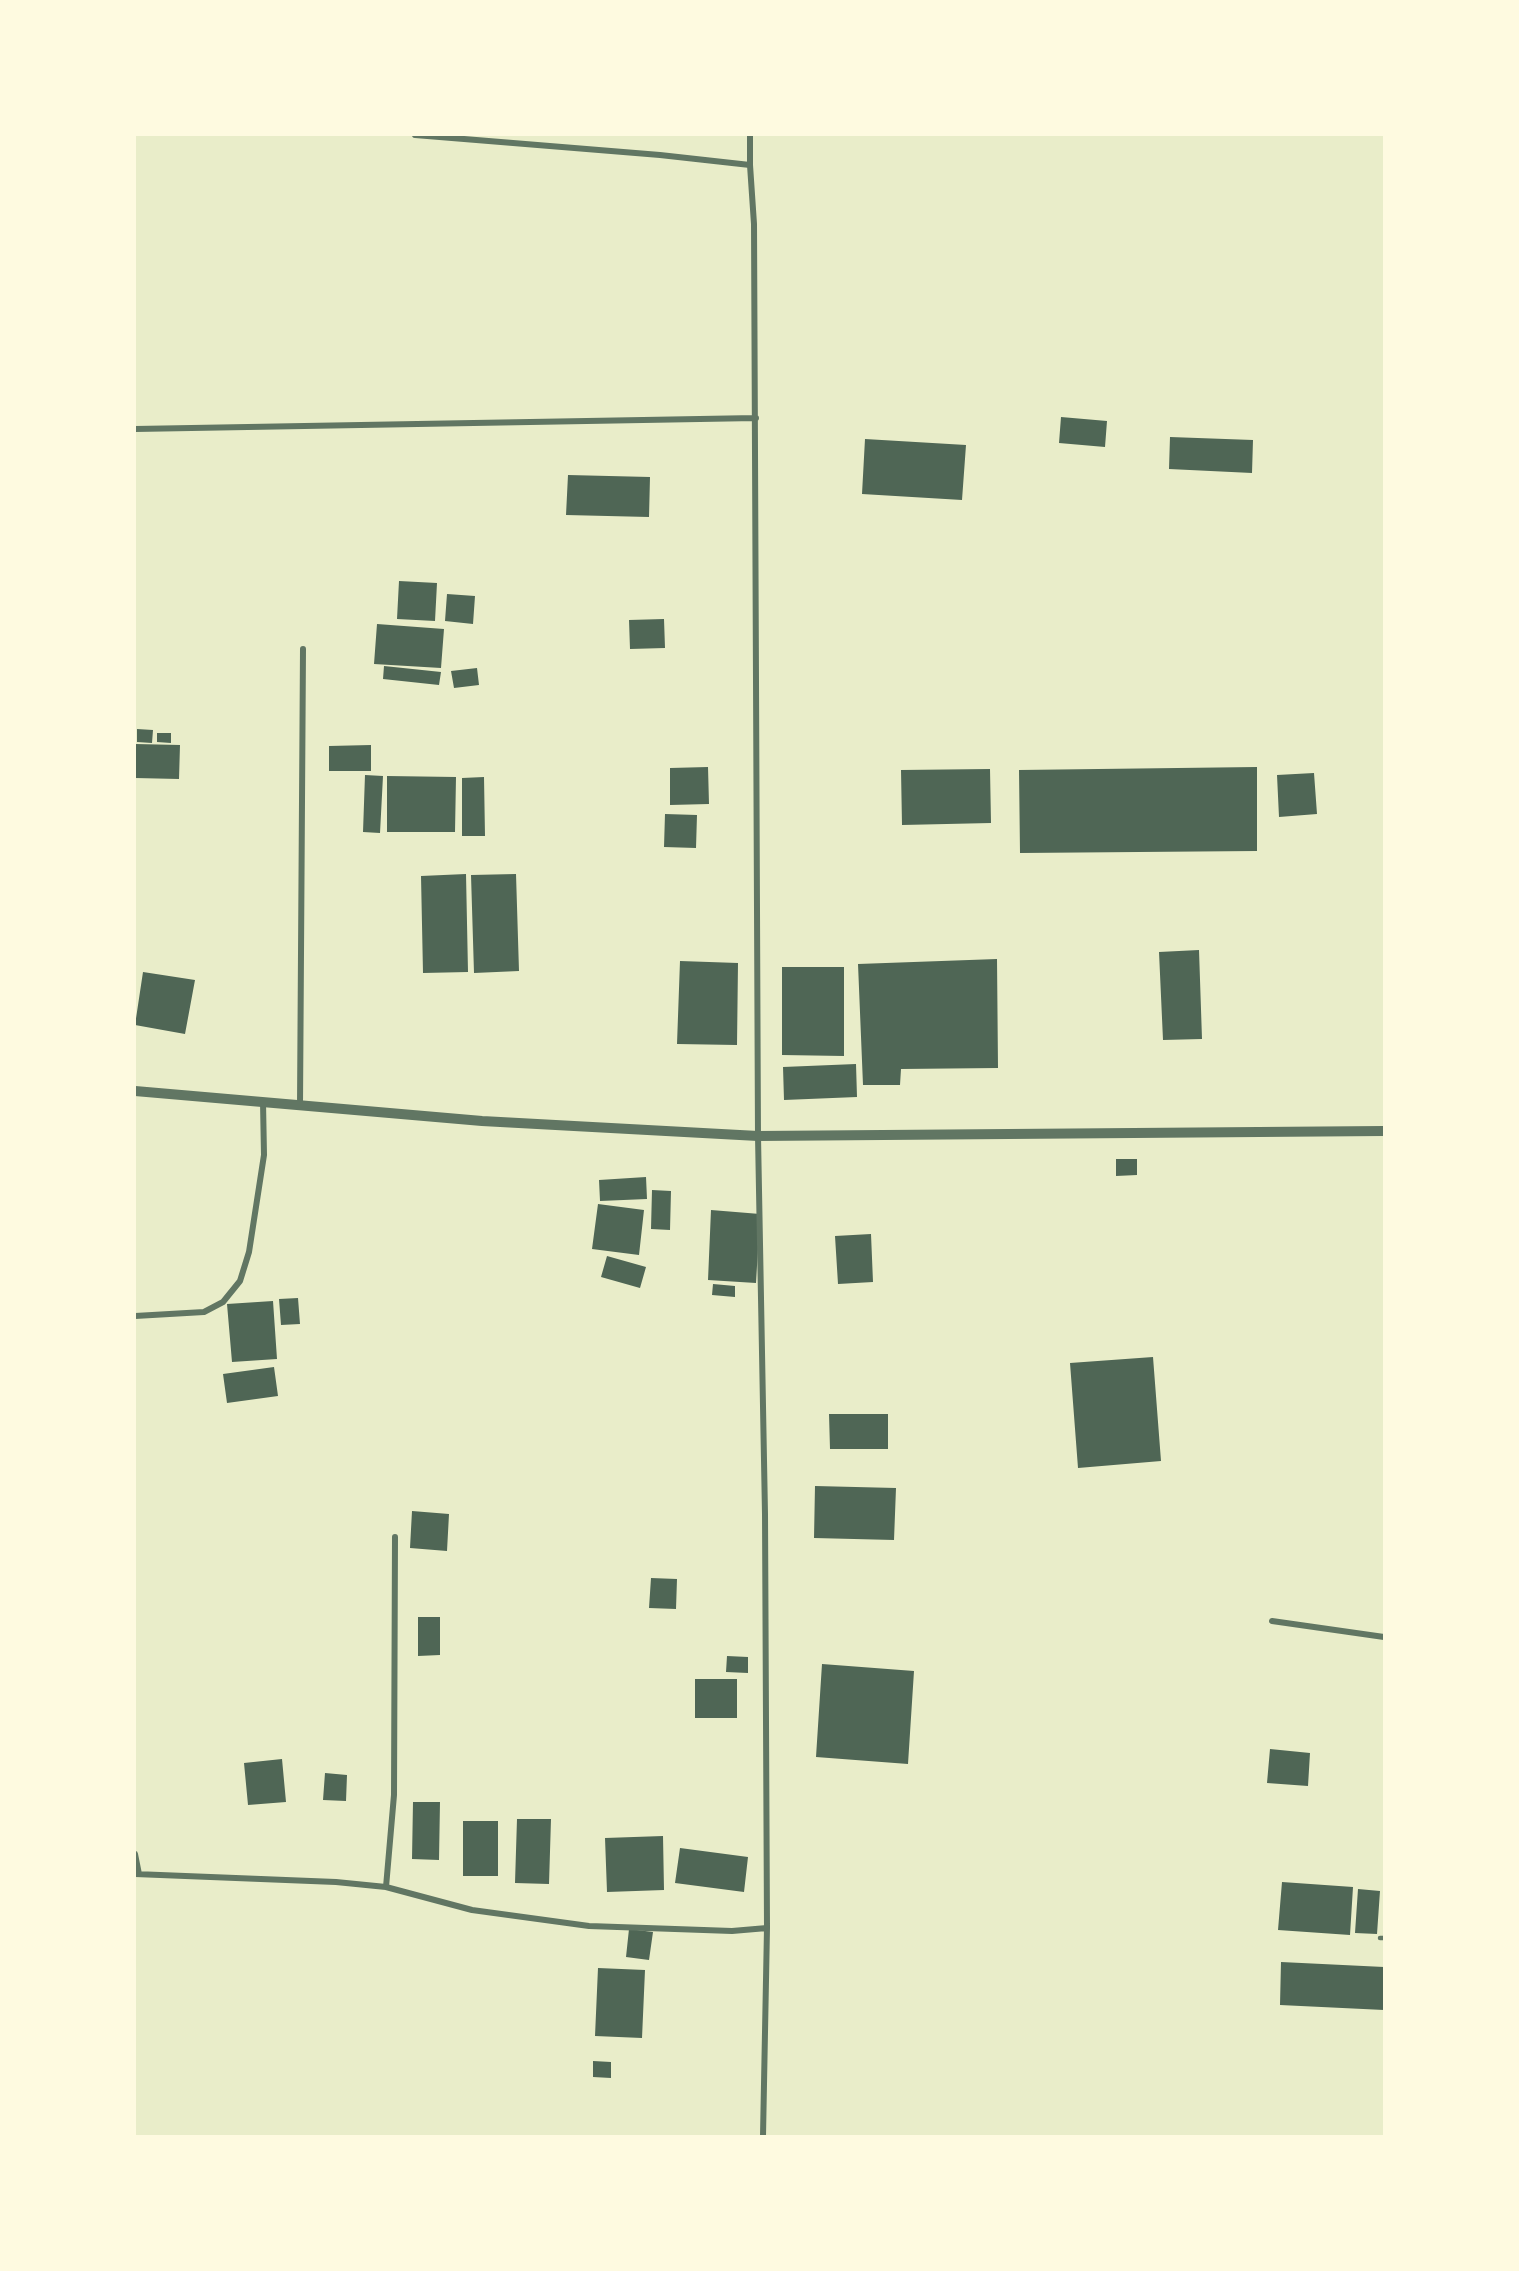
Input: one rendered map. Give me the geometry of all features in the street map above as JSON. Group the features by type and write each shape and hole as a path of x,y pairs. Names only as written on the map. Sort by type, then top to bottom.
{"street":[{"path":"415,135 660,155 750,165"},
{"path":"750,135 754,224 758,1136 765,1537 767,1928 763,2136"},
{"path":"135,429 756,418"},
{"path":"300,1105 303,649"},
{"path":"135,1091 482,1121 758,1136 1384,1131"},
{"path":"135,1316 204,1312 223,1302 240,1281 249,1252 264,1155 263,1102"},
{"path":"386,1887 394,1795 395,1537"},
{"path":"1272,1621 1384,1637"},
{"path":"135,1854 137,1874 336,1882 386,1887 472,1910 589,1926 732,1931 767,1928"}],"building":[{"path":"1061,417 1107,421 1105,447 1059,443"},
{"path":"1170,437 1253,440 1252,473 1169,469"},
{"path":"865,439 966,445 962,500 862,494"},
{"path":"568,475 650,477 649,517 566,515"},
{"path":"399,581 437,583 435,621 397,619"},
{"path":"447,594 475,596 473,624 445,621"},
{"path":"664,619 665,648 630,649 629,620"},
{"path":"377,624 444,629 441,668 374,664"},
{"path":"384,666 441,672 439,685 383,679"},
{"path":"477,668 479,685 454,688 451,671"},
{"path":"137,729 153,730 152,743 137,742"},
{"path":"157,733 171,733 171,743 157,742"},
{"path":"135,744 180,745 179,779 135,778"},
{"path":"371,745 371,771 329,771 329,746"},
{"path":"708,767 709,804 670,805 670,768"},
{"path":"1257,767 1257,851 1020,853 1019,770"},
{"path":"990,769 991,823 902,825 901,770"},
{"path":"1314,773 1317,814 1279,817 1277,775"},
{"path":"365,775 383,776 380,833 363,832"},
{"path":"387,776 456,777 455,832 387,832"},
{"path":"484,777 485,836 462,836 462,778"},
{"path":"665,814 697,815 696,848 664,847"},
{"path":"466,874 468,972 423,973 421,876"},
{"path":"516,874 519,971 474,973 471,875"},
{"path":"1199,950 1202,1039 1163,1040 1159,952"},
{"path":"997,959 998,1068 901,1069 900,1085 863,1085 858,964"},
{"path":"680,961 738,963 737,1045 677,1044"},
{"path":"782,967 844,967 844,1056 782,1055"},
{"path":"143,972 195,980 185,1034 135,1025"},
{"path":"856,1064 857,1097 784,1100 783,1067"},
{"path":"1116,1159 1137,1159 1137,1175 1116,1176"},
{"path":"646,1177 647,1199 600,1201 599,1180"},
{"path":"652,1190 671,1191 670,1230 651,1229"},
{"path":"598,1204 644,1210 639,1255 592,1249"},
{"path":"711,1210 760,1214 756,1283 708,1280"},
{"path":"871,1234 873,1282 838,1284 835,1236"},
{"path":"607,1256 646,1267 640,1288 601,1277"},
{"path":"713,1284 735,1286 735,1297 712,1295"},
{"path":"298,1298 300,1324 281,1325 279,1299"},
{"path":"273,1301 277,1359 232,1362 227,1304"},
{"path":"1153,1357 1161,1461 1078,1468 1070,1363"},
{"path":"274,1367 278,1396 227,1403 223,1374"},
{"path":"829,1414 888,1414 888,1449 830,1449"},
{"path":"815,1486 896,1488 894,1540 814,1538"},
{"path":"412,1511 449,1514 447,1551 410,1548"},
{"path":"651,1578 677,1579 676,1609 649,1608"},
{"path":"418,1617 440,1617 440,1655 418,1656"},
{"path":"727,1656 748,1657 748,1673 726,1672"},
{"path":"822,1664 914,1671 908,1764 816,1757"},
{"path":"695,1679 737,1679 737,1718 695,1718"},
{"path":"1270,1749 1310,1753 1308,1786 1267,1783"},
{"path":"282,1759 286,1802 248,1805 244,1763"},
{"path":"325,1773 347,1775 346,1801 323,1800"},
{"path":"413,1802 440,1802 439,1860 412,1859"},
{"path":"517,1819 551,1819 549,1884 515,1883"},
{"path":"463,1821 498,1821 498,1876 463,1876"},
{"path":"663,1836 664,1890 607,1892 605,1838"},
{"path":"680,1848 748,1857 744,1892 675,1883"},
{"path":"1282,1882 1353,1887 1350,1935 1278,1930"},
{"path":"1358,1889 1380,1891 1377,1934 1355,1933"},
{"path":"629,1929 653,1932 649,1960 626,1957"},
{"path":"1281,1962 1384,1967 1384,2010 1280,2005"},
{"path":"598,1968 645,1970 642,2038 595,2036"},
{"path":"593,2061 611,2062 611,2078 593,2077"}]}
